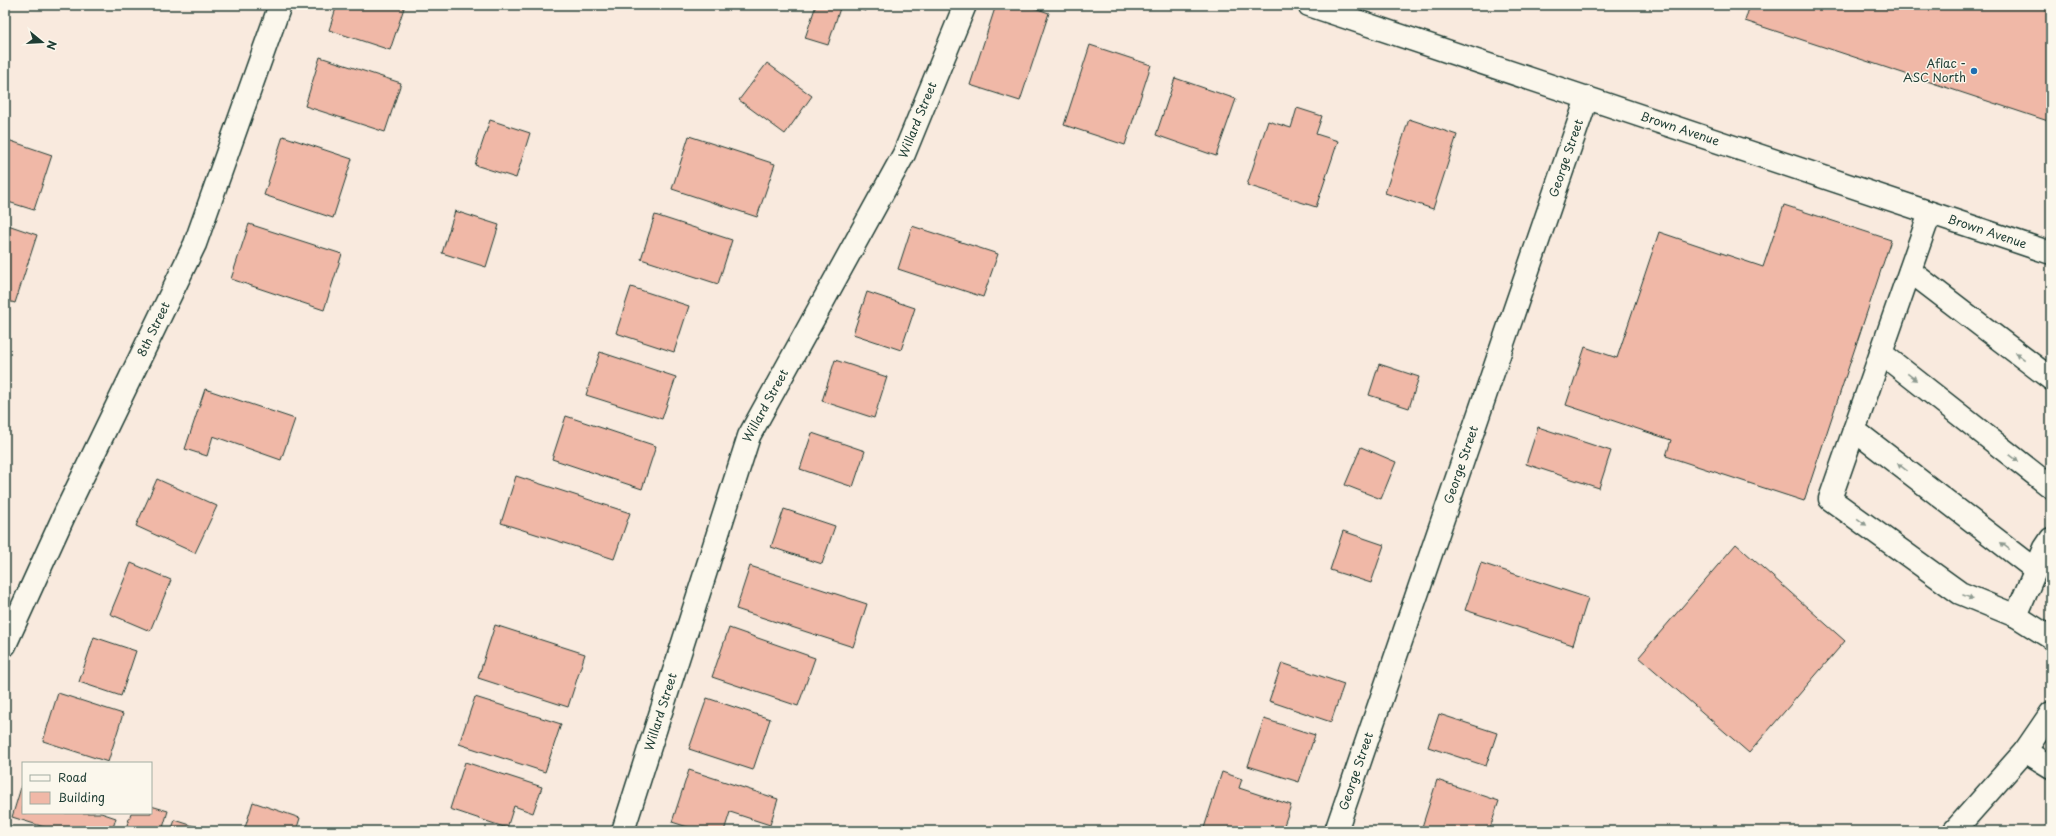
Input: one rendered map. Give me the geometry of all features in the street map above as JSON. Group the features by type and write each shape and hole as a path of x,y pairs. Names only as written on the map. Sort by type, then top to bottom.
{"street":[{"name":"8th Street","path":"5,645 67,509 195,244 280,5"},
{"name":"Willard Street","path":"622,831 749,436 904,154 965,5"},
{"name":"Brown Avenue","path":"1309,5 2051,253"},
{"name":"George Street","path":"1336,831 1587,98"},
{"path":"1930,213 1830,499 1960,593 2016,616 2051,638"},
{"path":"1910,271 2051,379"},
{"path":"1881,353 2051,487"},
{"path":"1854,430 2036,570"},
{"path":"2016,616 2051,539"},
{"path":"1954,831 2025,751 2051,713"},
{"path":"2025,751 2051,767"}],"building":[{"path":"337,5 405,5 390,50 329,30"},
{"path":"816,5 841,5 828,45 805,38"},
{"path":"847,5 867,5 865,11"},
{"path":"996,5 1026,5 1049,13 1020,101 970,85"},
{"name":"Aflac - ASC North","path":"1750,5 2051,5 2051,122 1745,21"},
{"path":"1090,45 1151,65 1125,145 1064,125"},
{"path":"320,57 401,83 385,132 305,106"},
{"path":"767,63 812,96 785,134 739,100"},
{"path":"1175,78 1236,99 1216,156 1156,135"},
{"path":"1297,108 1322,116 1316,134 1338,141 1316,207 1247,185 1268,121 1291,128"},
{"path":"1409,119 1457,135 1433,209 1385,193"},
{"path":"490,120 530,133 516,178 475,165"},
{"path":"283,136 352,159 333,218 264,195"},
{"path":"689,136 775,164 757,217 672,189"},
{"path":"5,139 52,155 34,210 5,201"},
{"path":"1784,205 1891,240 1804,501 1666,456 1671,440 1566,405 1585,347 1617,358 1659,232 1763,267"},
{"path":"455,211 499,225 486,267 442,253"},
{"path":"655,215 732,240 718,284 641,259"},
{"path":"5,224 37,235 15,303 5,300"},
{"path":"249,224 342,254 324,310 231,279"},
{"path":"912,226 998,254 983,297 898,269"},
{"path":"631,287 689,306 674,352 616,333"},
{"path":"867,292 915,308 901,350 853,334"},
{"path":"600,352 676,377 662,419 586,395"},
{"path":"835,360 887,377 874,418 822,401"},
{"path":"1379,364 1419,377 1409,408 1369,395"},
{"path":"205,389 295,419 281,460 213,436 207,456 185,449"},
{"path":"566,416 656,446 642,489 552,459"},
{"path":"1538,427 1611,451 1599,488 1526,464"},
{"path":"812,433 865,451 853,487 800,469"},
{"path":"1361,447 1396,462 1381,499 1345,485"},
{"path":"516,476 630,513 614,559 501,523"},
{"path":"157,479 217,506 195,553 136,526"},
{"path":"784,509 835,526 822,564 771,547"},
{"path":"1343,531 1384,545 1371,583 1330,570"},
{"path":"1736,544 1845,641 1749,753 1639,657"},
{"path":"131,563 171,580 150,631 110,614"},
{"path":"1481,563 1588,598 1573,645 1465,610"},
{"path":"750,566 867,604 853,647 736,609"},
{"path":"495,625 585,654 568,707 478,678"},
{"path":"729,628 815,658 798,706 712,677"},
{"path":"94,637 136,651 121,696 79,682"},
{"path":"1282,663 1344,684 1331,722 1269,701"},
{"path":"58,693 123,714 108,762 43,741"},
{"path":"475,697 561,724 545,772 459,744"},
{"path":"707,698 770,719 753,770 689,749"},
{"path":"1439,714 1497,733 1486,766 1428,747"},
{"path":"1264,719 1315,735 1299,782 1248,766"},
{"path":"465,762 542,787 533,813 514,806 507,828 450,809"},
{"path":"689,770 778,799 770,825 730,812 724,831 700,831 672,822"},
{"path":"1222,772 1242,779 1239,788 1291,805 1282,831 1213,831 1204,828"},
{"path":"1437,780 1499,801 1489,831 1435,831 1422,827"},
{"path":"22,784 22,814 104,814 116,818 112,831 57,831 12,817"},
{"path":"253,802 300,818 296,831 244,831"},
{"path":"152,806 168,811 162,831 125,831 131,814 152,814"},
{"path":"175,820 209,831 171,831"}],"place":[{"name":"Aflac - ASC North","path":"1974,71"}]}
